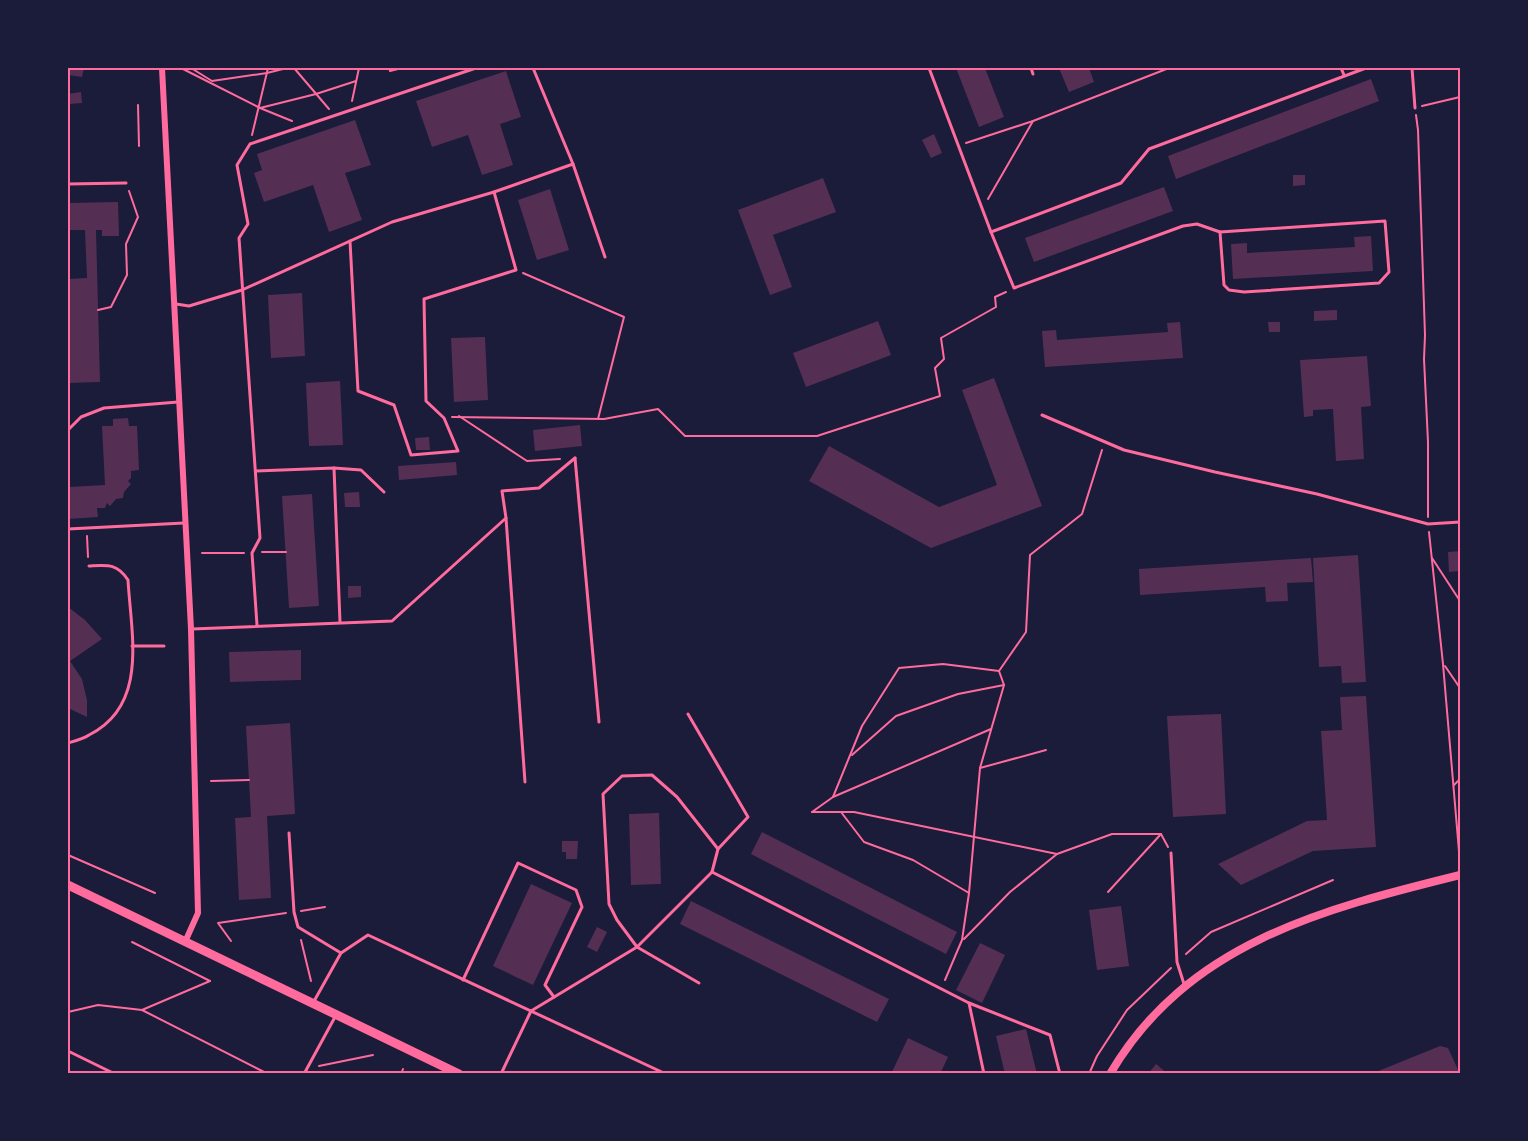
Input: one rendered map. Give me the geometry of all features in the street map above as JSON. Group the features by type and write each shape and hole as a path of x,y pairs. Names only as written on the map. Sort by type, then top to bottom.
{"main road":[{"path":"68,885 456,1073"}],"street":[{"path":"162,68 191,629 198,913 185,942"},
{"path":"1110,1074 1133,1039 1185,986 1235,951 1292,924 1356,902 1461,876"}],"lane":[{"path":"257,625 252,552 260,538 239,238 248,224 237,165 250,144 476,68"},
{"path":"533,68 573,164 605,257"},
{"path":"929,68 1014,288 1183,226 1197,224 1220,232 1384,221 1389,272 1379,283 1244,292 1229,290 1224,285 1220,232"},
{"path":"1031,68 1033,74"},
{"path":"1341,68 1344,75"},
{"path":"992,232 1121,183 1149,149 1366,68"},
{"path":"1412,68 1415,108"},
{"path":"176,304 189,306 242,290 392,222 494,192 573,164"},
{"path":"68,184 126,183"},
{"path":"350,241 358,391 394,405 411,455 458,451 444,418 426,401 424,299 516,270 494,192"},
{"path":"68,430 81,417 104,408 128,404 180,402"},
{"path":"1042,415 1131,451 1317,494 1428,524 1461,522"},
{"path":"525,782 506,518 502,491 539,488 575,458"},
{"path":"575,458 599,722"},
{"path":"256,471 334,468 361,470 384,492"},
{"path":"334,468 340,622"},
{"path":"191,629 392,621 506,518"},
{"path":"68,529 186,523"},
{"path":"68,743 89,736 107,724 122,705 130,687 133,670 128,580 122,571 110,565 89,566"},
{"path":"132,646 164,646"},
{"path":"501,1074 531,1011 637,947 712,872 718,849 748,817 688,714"},
{"path":"699,983 637,947 617,920 609,904 603,794 622,776 652,775 677,797 718,849"},
{"path":"289,833 294,912 298,927 341,952"},
{"path":"1170,853 1177,962 1185,986"},
{"path":"463,980 518,863 576,890 582,907 546,985 554,997"},
{"path":"712,872 969,1003 1050,1035 1060,1074"},
{"path":"313,1004 341,952 368,935 666,1074"},
{"path":"969,1003 984,1074"},
{"path":"304,1074 336,1015"},
{"path":"68,1051 115,1074"}],"path":[{"path":"181,68 260,108 304,126"},
{"path":"191,68 212,81 287,68"},
{"path":"250,144 268,68"},
{"path":"294,68 335,115"},
{"path":"351,110 359,68"},
{"path":"389,68 390,71 402,68"},
{"path":"958,146 1032,121 1169,68"},
{"path":"260,108 356,81"},
{"path":"1460,866 1443,664 1428,524 1425,334 1418,130 1415,108 1461,97"},
{"path":"138,105 139,146"},
{"path":"982,209 1032,121"},
{"path":"98,310 111,307 127,275 126,244 138,217 126,183"},
{"path":"516,270 624,317 598,419"},
{"path":"444,418 598,419 658,409 685,436 817,436 940,396 935,368 944,359 941,338 996,307 994,297 1014,288"},
{"path":"459,417 526,461 575,458"},
{"path":"999,671 1026,632 1030,555 1082,514 1105,442"},
{"path":"87,528 89,566"},
{"path":"1430,556 1461,602"},
{"path":"833,796 862,726 898,668 943,664 999,671"},
{"path":"1443,664 1461,688"},
{"path":"942,988 962,940 969,893 980,768 1004,685 999,671"},
{"path":"850,757 896,716 958,694 1004,685"},
{"path":"992,729 833,796 812,812 854,812 1057,854"},
{"path":"980,768 1046,750"},
{"path":"1454,785 1461,779"},
{"path":"211,781 249,780"},
{"path":"841,812 864,842 913,860 969,893"},
{"path":"962,940 1010,892 1057,854 1112,834 1161,834"},
{"path":"1161,834 1170,853"},
{"path":"1108,892 1161,834"},
{"path":"68,855 155,893"},
{"path":"1089,1074 1097,1056 1127,1010 1210,932 1333,880"},
{"path":"231,941 219,923 325,907"},
{"path":"298,927 311,981"},
{"path":"132,942 210,981 142,1010"},
{"path":"68,1012 98,1005 142,1010 268,1074"},
{"path":"307,1068 373,1055"},
{"path":"401,1074 403,1069"}],"building":[{"path":"68,68 84,68 82,77 68,75"},
{"path":"956,68 985,68 1004,117 979,127"},
{"path":"1059,68 1089,68 1094,82 1069,92"},
{"path":"506,71 521,117 500,124 513,165 482,175 468,135 432,147 416,101"},
{"path":"1371,79 1379,101 1176,179 1168,156"},
{"path":"81,92 82,103 69,104 68,94"},
{"path":"355,120 371,165 345,173 362,220 329,232 313,185 264,202 254,173 262,170 257,154"},
{"path":"934,134 942,153 931,158 922,140"},
{"path":"1293,175 1305,175 1305,185 1293,186"},
{"path":"823,178 836,212 773,235 792,287 770,295 738,210"},
{"path":"1164,187 1173,211 1034,262 1025,238"},
{"path":"550,189 569,250 537,260 518,200"},
{"path":"118,202 119,236 102,236 102,230 96,230 100,382 68,383 68,279 87,278 85,230 68,230 68,203"},
{"path":"1371,236 1373,271 1233,279 1231,244 1247,243 1247,253 1355,247 1354,237"},
{"path":"302,293 305,356 271,358 268,295"},
{"path":"1337,310 1337,320 1314,321 1314,311"},
{"path":"878,321 891,355 806,387 793,353"},
{"path":"1180,322 1183,358 1045,367 1042,331 1056,330 1057,340 1168,332 1167,323"},
{"path":"1268,322 1280,322 1280,332 1269,332"},
{"path":"485,337 488,400 454,402 451,338"},
{"path":"1367,356 1371,406 1361,407 1364,459 1336,461 1333,409 1313,410 1313,416 1304,417 1300,360"},
{"path":"994,378 1042,506 931,548 809,481 829,446 939,507 997,485 962,390"},
{"path":"340,381 343,445 309,446 306,383"},
{"path":"128,418 129,426 137,426 139,470 131,471 131,478 128,481 131,484 124,492 123,498 116,499 110,506 107,503 105,508 97,508 98,517 68,519 68,487 105,485 102,426 113,426 113,419"},
{"path":"580,425 582,446 535,451 533,430"},
{"path":"429,437 430,450 416,450 415,438"},
{"path":"456,462 457,475 399,480 398,466"},
{"path":"359,492 360,507 345,507 344,493"},
{"path":"312,494 319,606 289,608 282,496"},
{"path":"1460,551 1460,571 1449,572 1448,552"},
{"path":"1358,555 1366,682 1342,683 1341,666 1319,667 1313,558"},
{"path":"1311,558 1313,582 1287,583 1288,601 1266,602 1265,587 1140,595 1139,569"},
{"path":"348,586 361,586 361,597 348,598"},
{"path":"68,607 85,620 102,639 70,661 82,679 87,700 87,717 68,708"},
{"path":"301,650 301,680 230,682 229,652"},
{"path":"1366,696 1376,847 1313,851 1241,885 1218,864 1307,821 1327,820 1321,731 1342,730 1340,697"},
{"path":"1221,714 1226,814 1173,817 1167,716"},
{"path":"290,723 295,814 267,816 271,898 239,900 235,818 251,817 246,726"},
{"path":"659,813 661,884 631,885 629,814"},
{"path":"762,832 957,932 946,954 751,854"},
{"path":"562,841 578,841 577,859 566,859 566,852 562,852"},
{"path":"531,884 572,903 533,985 493,966"},
{"path":"691,901 889,999 877,1022 680,924"},
{"path":"1121,906 1129,966 1097,970 1089,910"},
{"path":"597,927 607,932 597,952 587,947"},
{"path":"980,943 1005,955 982,1003 956,990"},
{"path":"1026,1029 1037,1074 1005,1074 996,1036"},
{"path":"908,1038 948,1057 940,1074 891,1074"},
{"path":"1440,1046 1448,1048 1460,1074 1371,1074"},
{"path":"1156,1064 1168,1074 1148,1074"}]}
